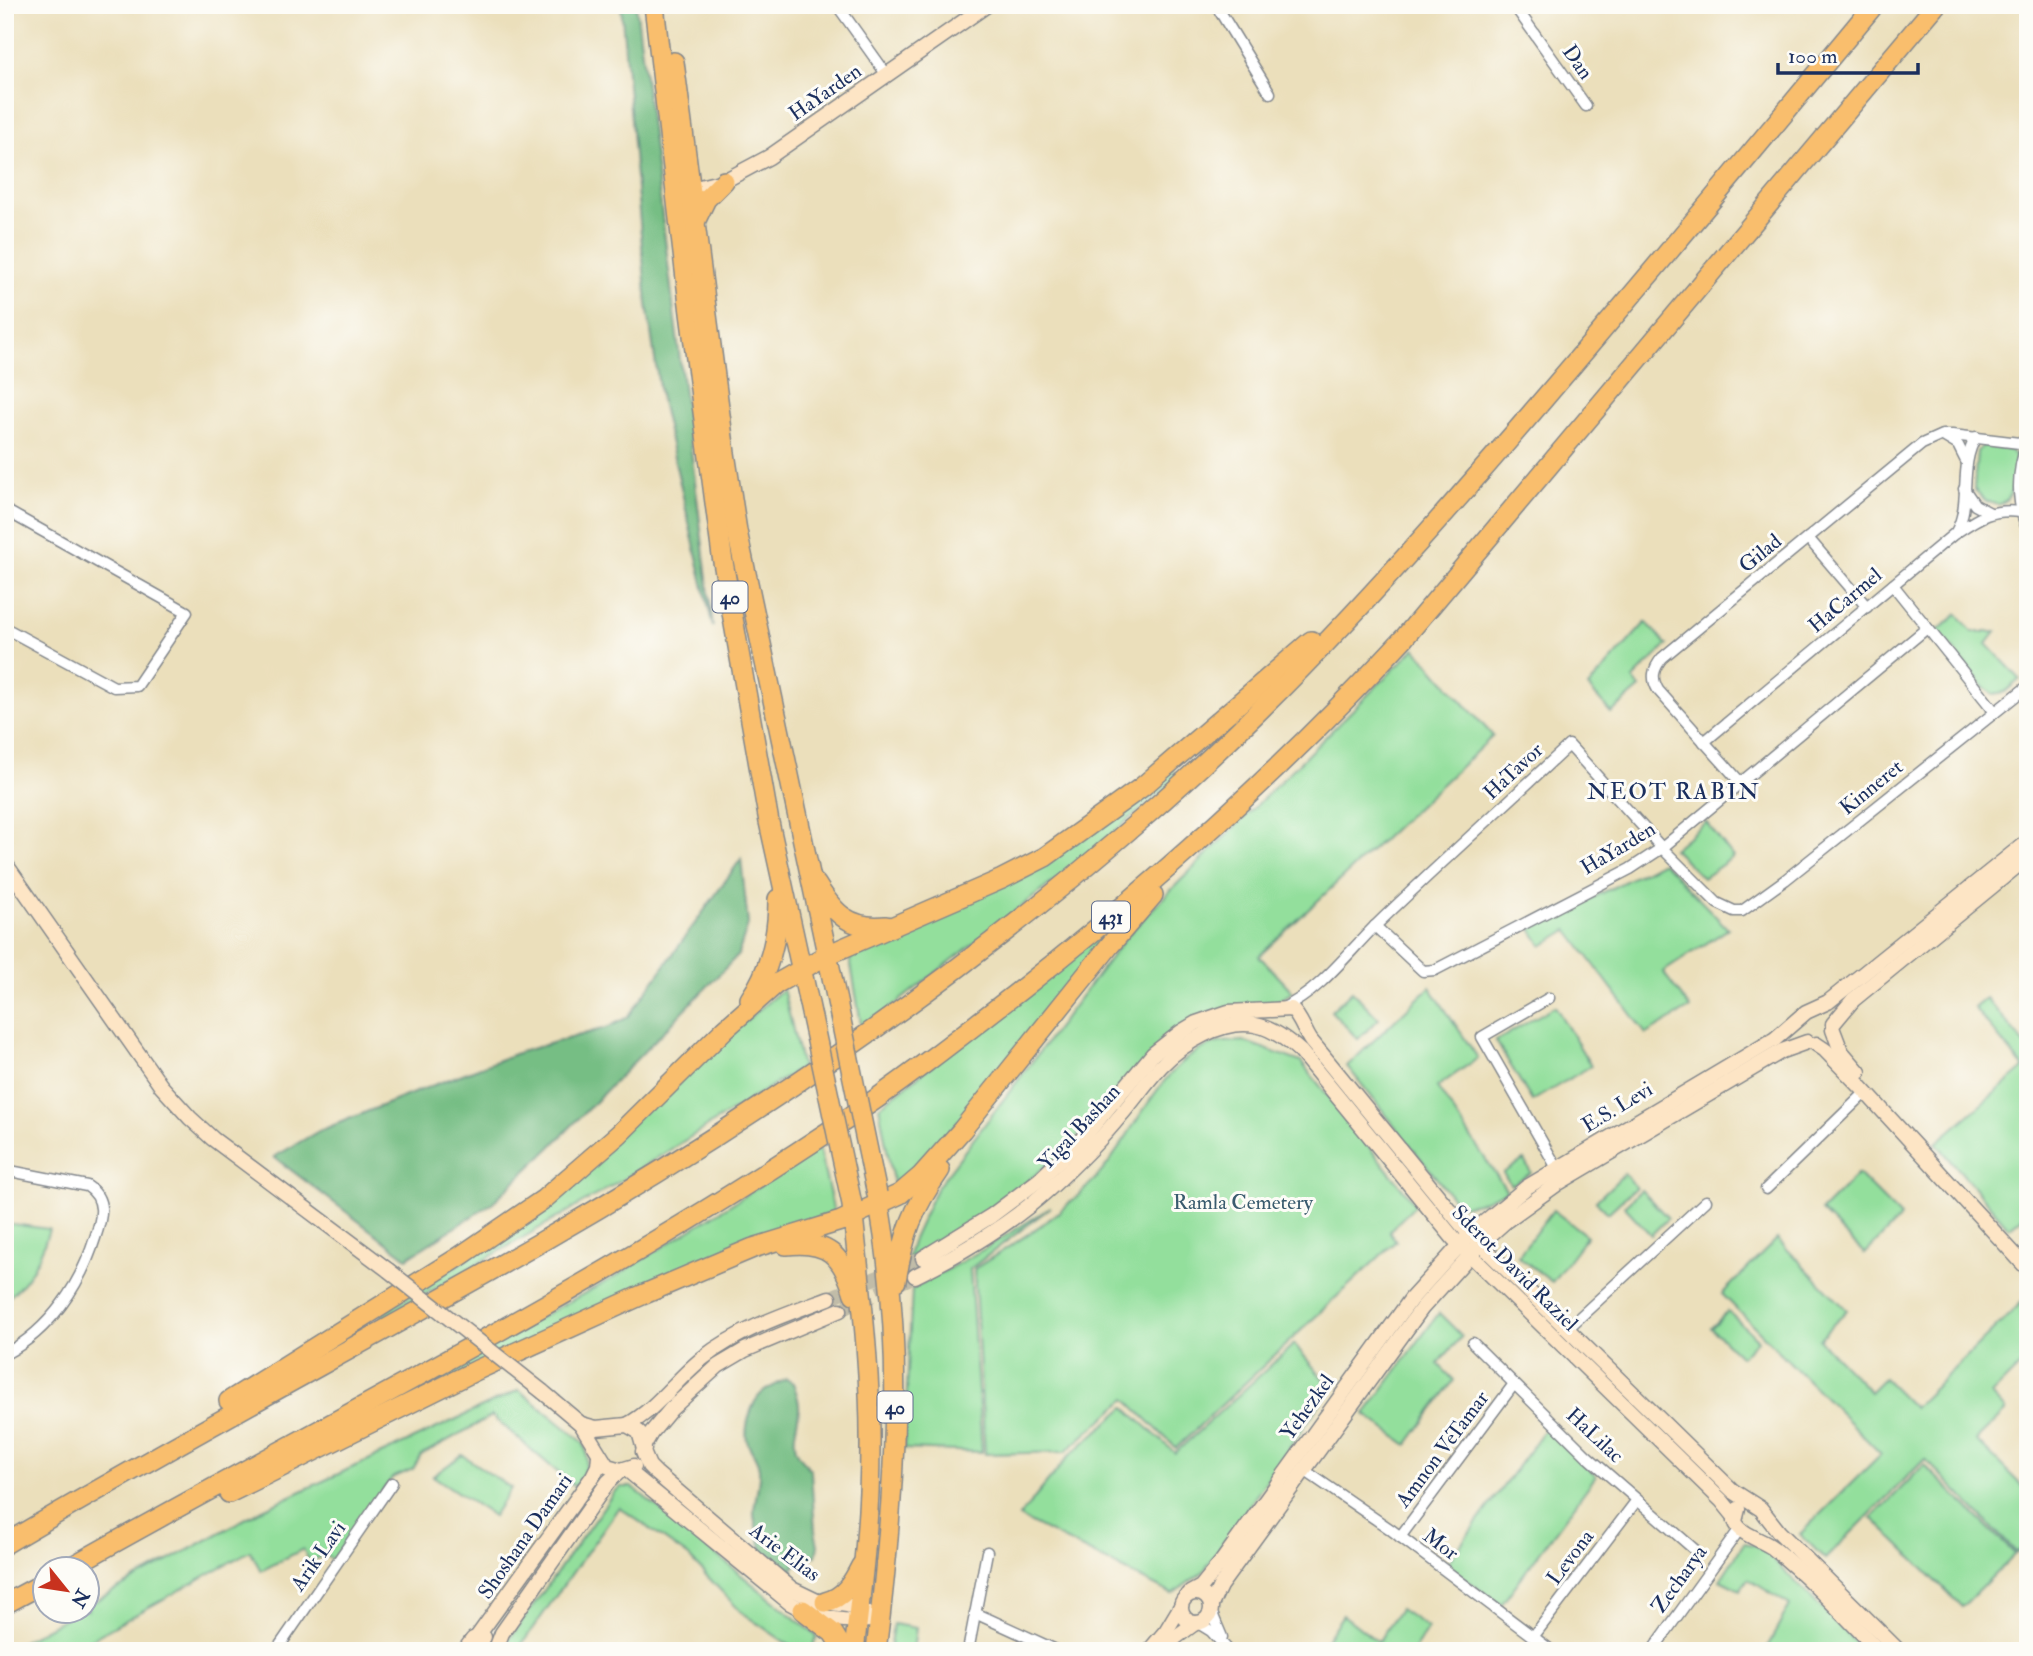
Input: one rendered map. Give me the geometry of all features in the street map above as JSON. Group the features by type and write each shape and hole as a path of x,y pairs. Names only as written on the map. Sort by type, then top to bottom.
{"highway":[{"name":"40","path":"654,5 685,191 694,222 724,453 737,531 878,1200 892,1302 894,1463 876,1651"},
{"name":"40","path":"667,5 689,167 685,191 690,313 722,556 769,822 853,1210 865,1328 870,1449 865,1555 854,1651"},
{"name":"431","path":"5,1542 541,1242 715,1135 862,1039 1034,908 1153,810 1269,701 1359,609 1610,322 1874,5"},
{"name":"431","path":"96,1554 665,1236 832,1129 930,1060 1076,946 1150,884 1310,737 1441,596 1936,5"},
{"path":"689,167 704,178 724,181"},
{"path":"694,222 706,199 724,181"},
{"path":"5,1542 447,1265 544,1199 619,1134 724,1029 762,995 827,955 1045,857 1102,817 1142,787 1259,688 1420,541"},
{"path":"102,1557 477,1370 642,1295 753,1248 900,1194 921,1176 962,1130 1145,904 1310,737"},
{"path":"724,1029 757,989 774,942 778,920 778,892 769,822"},
{"path":"807,869 839,916 862,926 894,925 939,906"},
{"path":"892,1302 902,1247 918,1203 1013,1067"},
{"path":"753,1248 799,1243 819,1246 832,1252 847,1272 865,1328"},
{"path":"825,1602 832,1601 847,1589 865,1555"},
{"path":"5,1605 32,1591"},
{"path":"803,1610 833,1633 844,1651"}],"main road":[{"name":"HaYarden","path":"685,191 724,181 769,157 987,5"},
{"name":"E.S. Levi","path":"1470,1244 1507,1220 1560,1174 1775,1039 1806,1013 1828,1002 2028,841"},
{"path":"1811,1043 1827,1040 1853,1000 2028,858"},
{"path":"6,865 161,1086 190,1118 213,1139 388,1270 543,1392 581,1424 607,1466 623,1470 637,1463 650,1433 671,1409 718,1366 745,1350 840,1310"},
{"path":"1281,1009 1294,1011 1299,1020 1294,1034 1277,1034 1272,1017 1281,1009"},
{"name":"Yigal Bashan","path":"923,1258 991,1216 1039,1180 1083,1138 1153,1054 1181,1032 1228,1012 1281,1009"},
{"path":"2028,1256 1851,1064 1841,1051 1828,1014 1817,1009 1806,1013 1799,1021 1799,1033 1825,1050 1866,1092 2028,1269"},
{"name":"Sderot David Raziel","path":"1299,1020 1311,1041 1450,1212 1492,1276 1722,1501 1741,1527 1779,1553 1879,1651"},
{"name":"Yigal Bashan","path":"915,1276 989,1233 1048,1190 1093,1148 1163,1064 1188,1044 1231,1025 1256,1025 1277,1034"},
{"name":"Sderot David Raziel","path":"1277,1034 1308,1060 1436,1218 1506,1269 1724,1482 1757,1508 1899,1651"},
{"name":"E.S. Levi","path":"1470,1244 1506,1203 1782,1051 1811,1043"},
{"path":"1450,1212 1466,1219 1474,1218 1506,1203"},
{"path":"1436,1218 1444,1242 1439,1277 1470,1272 1492,1276"},
{"path":"1506,1269 1499,1253 1499,1245 1507,1220"},
{"name":"Yehezkel","path":"1190,1593 1200,1587 1222,1562 1397,1318 1470,1244"},
{"name":"Yehezkel","path":"1211,1608 1220,1586 1415,1316 1439,1277"},
{"path":"627,1425 645,1414 689,1369 719,1346 752,1329 829,1298"},
{"path":"581,1424 608,1428 627,1425 639,1432 643,1449"},
{"path":"598,1453 599,1438 608,1428"},
{"name":"Arie Elias","path":"643,1449 649,1466 656,1473 779,1580 803,1596 859,1616"},
{"name":"Shoshana Damari","path":"464,1651 470,1641 477,1637 593,1476 598,1466 598,1453"},
{"name":"Arie Elias","path":"623,1470 778,1595 803,1610 829,1619 859,1616 880,1619"},
{"name":"Shoshana Damari","path":"498,1648 502,1633 584,1516 614,1475 623,1470"},
{"path":"1742,1506 1757,1508 1764,1522 1762,1527 1758,1531 1741,1527 1742,1506"},
{"path":"1149,1651 1166,1631 1184,1598 1190,1593 1203,1594 1211,1608 1206,1619 1175,1637 1162,1651"},
{"path":"1181,1606 1186,1619 1196,1623"},
{"path":"477,1637 491,1639 498,1648"}],"street":[{"path":"837,5 887,75"},
{"path":"1216,5 1269,93"},
{"name":"Dan","path":"1514,5 1586,106"},
{"path":"1942,435 2027,443 2020,468 2021,512 2028,531"},
{"path":"1942,435 1958,445 1966,461"},
{"name":"Gilad","path":"1741,783 1658,690 1654,683 1654,670 1667,654 1922,444 1942,435"},
{"path":"1954,534 1961,518 1966,461 1976,438"},
{"path":"1964,488 1975,505 1990,513"},
{"path":"5,510 187,612 137,686 114,687 5,628"},
{"name":"HaCarmel","path":"1704,742 1954,534 1980,516 2021,512"},
{"path":"1808,538 1867,607"},
{"path":"1893,585 1995,712"},
{"name":"HaYarden","path":"1375,926 1423,971 1435,970 1630,869 1662,848 1927,628"},
{"name":"Kinneret","path":"1734,911 1749,907 1785,880 2028,686"},
{"name":"HaTavor","path":"1281,1009 1293,1004 1313,988 1375,926 1569,745 1662,848 1717,903 1734,911"},
{"name":"HaTavor","path":"1299,1020 1313,988"},
{"path":"1549,998 1482,1037 1560,1174"},
{"path":"1766,1189 1866,1092"},
{"path":"5,1170 78,1182 94,1191 102,1210 88,1261 67,1298 39,1331 5,1354"},
{"name":"Sderot David Raziel","path":"1567,1329 1706,1201"},
{"name":"HaLilac","path":"1473,1343 1587,1456 1695,1550"},
{"name":"Amnon VeTamar","path":"1400,1537 1514,1384"},
{"name":"Mor","path":"1304,1471 1400,1537 1552,1651"},
{"name":"Arik Lavi","path":"276,1651 392,1483"},
{"name":"Levona","path":"1534,1637 1637,1500"},
{"name":"Zecharya","path":"1652,1651 1741,1527"},
{"path":"968,1651 987,1552"},
{"path":"1211,1608 1229,1650"},
{"path":"975,1613 1058,1651"},
{"path":"1196,1623 1211,1631 1229,1650"}],"green space":[{"path":"621,5 636,5 713,627 661,401 647,304"},
{"path":"1984,446 2010,450 2016,456 2012,491 1998,505 1986,501 1974,489 1977,451"},
{"path":"1958,614 1972,632 1996,632 1987,644 2020,679 2005,692 1993,694 1984,688 1938,630"},
{"path":"1646,622 1667,645 1633,679 1640,688 1611,713 1588,687"},
{"path":"1415,648 1493,736 1259,956 1293,992 1267,1007 1204,1015 1054,1159 1007,1199 907,1259 913,1239 936,1189 1126,937"},
{"path":"1173,769 1178,778 1071,868 862,1030 849,953 1036,869"},
{"path":"1706,822 1733,857 1703,878 1673,849"},
{"path":"741,859 748,924 738,955 550,1148 491,1204 407,1258 274,1157 319,1131 426,1088 520,1052 609,1027 628,1017"},
{"path":"1663,862 1728,929 1663,972 1690,1008 1646,1034 1568,930 1542,946 1531,929"},
{"path":"1102,931 1113,933 925,1162 894,1187 879,1107"},
{"path":"1430,987 1478,1058 1437,1087 1507,1191 1463,1206 1454,1200 1347,1066"},
{"path":"783,989 802,1067 617,1183 381,1320 382,1314 468,1258"},
{"path":"1352,991 1379,1019 1358,1039 1331,1011"},
{"path":"1986,998 2028,1048 2028,1212 2009,1228 1936,1143 2024,1068 1974,1008"},
{"path":"1555,1006 1591,1066 1532,1101 1496,1041"},
{"name":"Ramla Cemetery","path":"1243,1041 1301,1062 1416,1205 1389,1231 1396,1241 1176,1448 1126,1399 1065,1452 985,1454 974,1269 1039,1227 1084,1190 1111,1159 1150,1100 1180,1064 1197,1051 1217,1043"},
{"path":"819,1149 834,1212 668,1276 375,1415 373,1407 615,1277"},
{"path":"1524,1160 1531,1173 1511,1185 1503,1173"},
{"path":"1624,1174 1636,1187 1608,1213 1596,1201"},
{"path":"1858,1174 1901,1217 1865,1254 1821,1211"},
{"path":"1641,1190 1668,1218 1651,1235 1624,1206"},
{"path":"1051,1207 970,1269 982,1452 904,1449 912,1289 986,1248"},
{"path":"1553,1210 1587,1236 1552,1282 1518,1256"},
{"path":"5,1223 49,1229 33,1268 21,1286 5,1300"},
{"path":"1777,1239 1847,1310 1819,1339 1870,1392 1884,1378 1914,1408 2028,1296 2028,1358 1991,1395 2006,1411 1976,1440 2028,1492 2028,1543 2017,1553 1925,1459 1825,1559 1800,1534 1881,1454 1722,1294"},
{"path":"1728,1311 1758,1340 1741,1357 1711,1328"},
{"path":"1439,1313 1462,1336 1438,1364 1454,1380 1407,1445 1365,1414"},
{"path":"1294,1344 1331,1388 1203,1572 1172,1594 1019,1517 1069,1456 1125,1407 1175,1453"},
{"path":"786,1379 793,1383 798,1399 795,1444 797,1452 811,1472 818,1545 816,1556 802,1557 792,1569 795,1580 756,1549 762,1549 754,1512 759,1469 747,1438 749,1417 754,1403 765,1391"},
{"path":"519,1390 583,1442 587,1455 586,1466 575,1487 492,1416 421,1455 413,1469 392,1478 332,1560 324,1555 310,1562 303,1549 261,1571 250,1551 70,1651 5,1651 54,1624 102,1624 102,1597 263,1509"},
{"path":"1545,1429 1596,1476 1501,1605 1446,1565"},
{"path":"462,1455 511,1488 493,1516 433,1476"},
{"path":"1924,1465 2015,1554 1962,1607 1872,1518"},
{"path":"621,1487 631,1487 637,1491 817,1636 812,1651 798,1651 742,1613 689,1557 619,1507 517,1651 501,1651 615,1491"},
{"path":"1744,1543 1766,1552 1864,1651 1765,1651 1790,1605 1748,1579 1740,1590 1720,1580"},
{"path":"1400,1609 1428,1628 1413,1651 1318,1651 1343,1615 1378,1642"},
{"path":"893,1624 916,1628 913,1651 889,1651"}],"tunnel":[{"path":"829,1298 923,1258"},
{"path":"840,1310 915,1276"}],"district":[{"name":"NEOT RABIN","path":"1674,791"}]}
